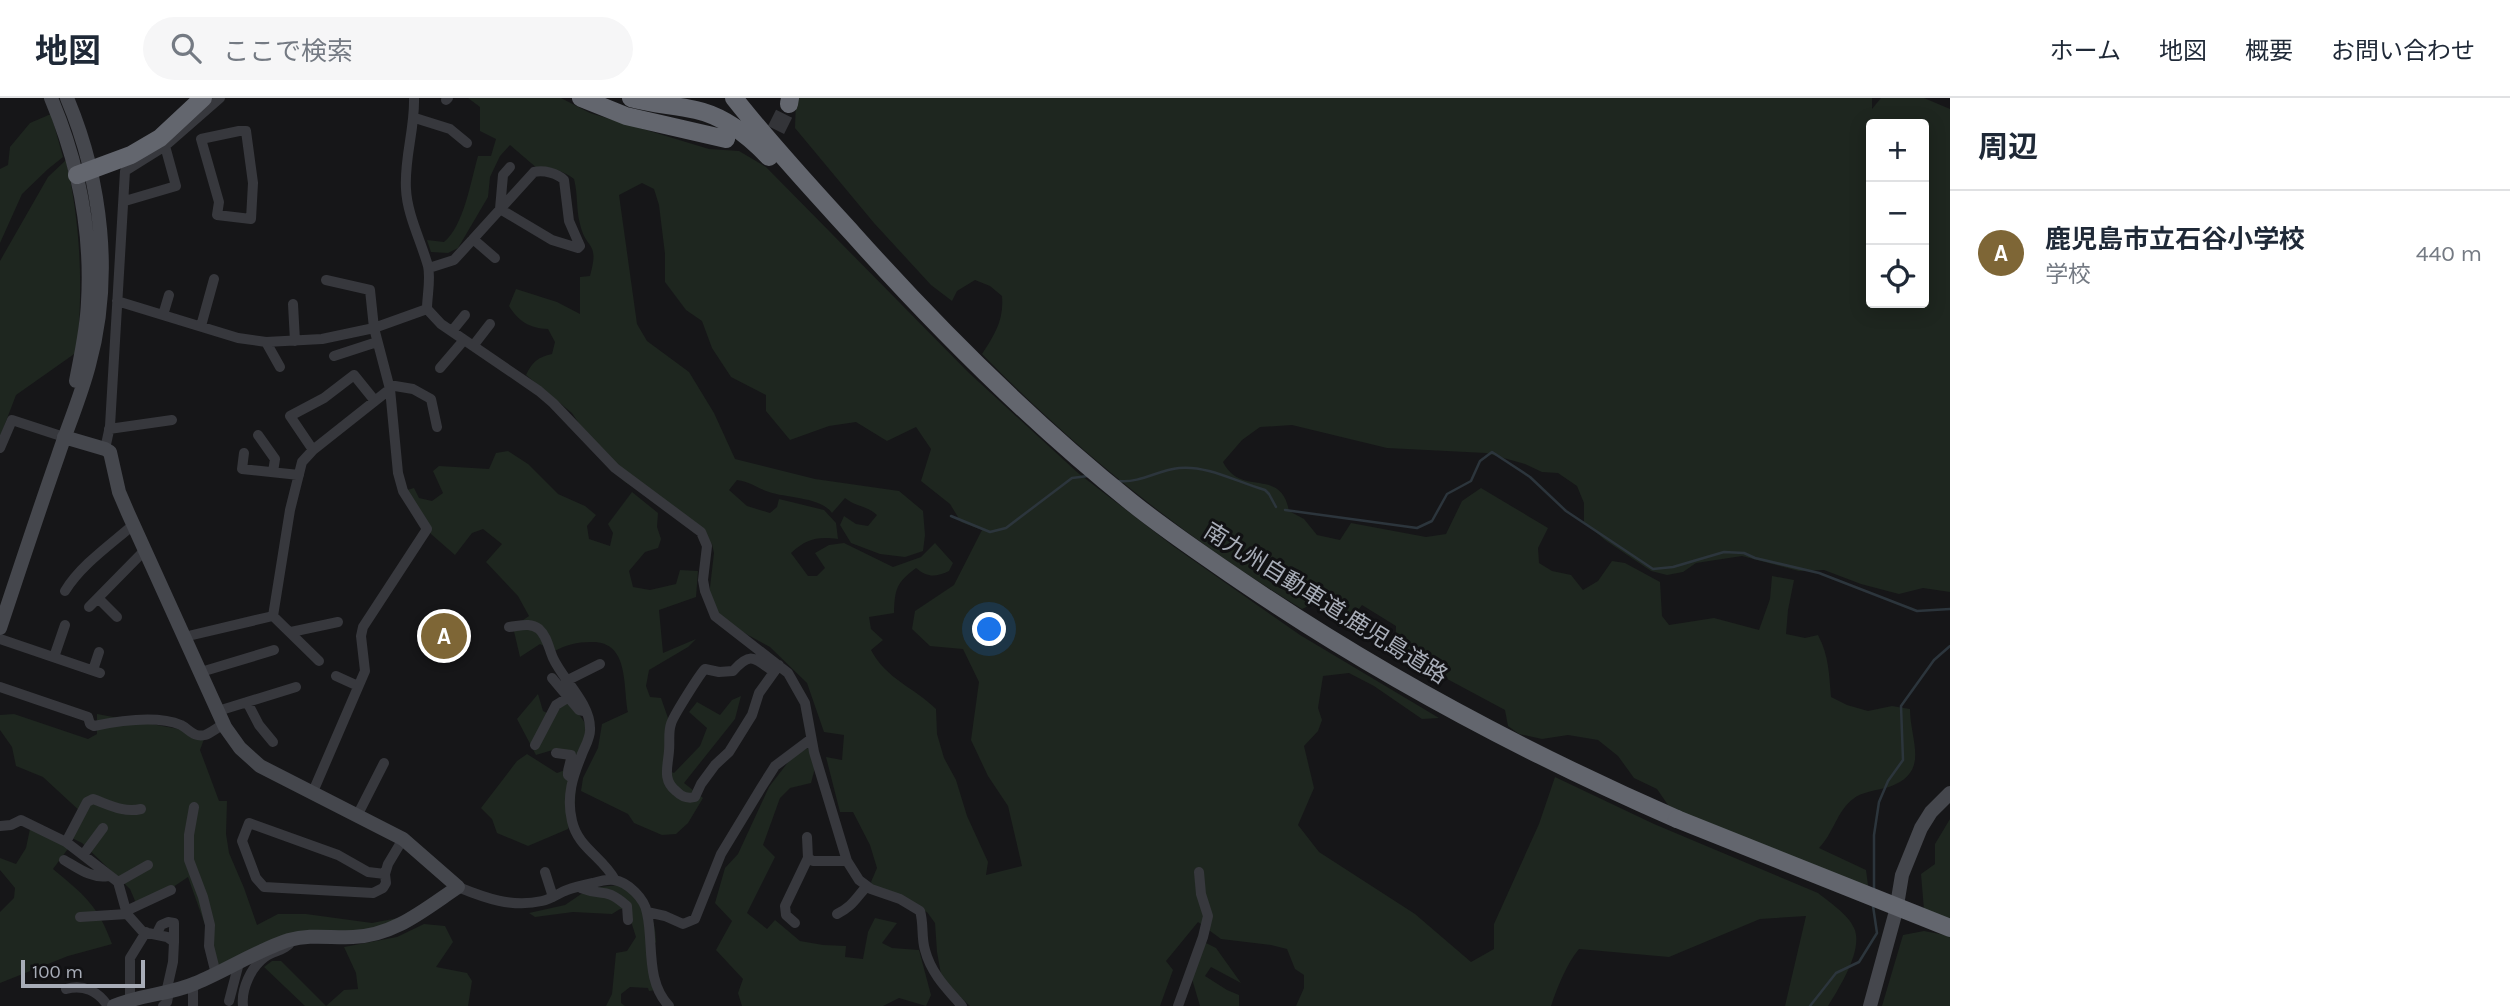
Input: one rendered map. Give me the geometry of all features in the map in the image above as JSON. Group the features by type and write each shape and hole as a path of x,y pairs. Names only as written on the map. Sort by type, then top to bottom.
{"highway":[{"path":"84,173 131,155 160,138 203,98"},
{"path":"581,98 626,116 726,139"},
{"path":"631,98 708,113 749,139 917,305"},
{"name":"南九州自動車道;鹿児島道路","path":"734,98 784,159 948,337 1045,428 1132,502 1194,548 1308,625 1422,695 1499,735 1597,784 1678,819 1950,928"},
{"name":"南九州自動車道;鹿児島道路","path":"744,98 784,159"},
{"path":"752,98 765,128"}],"street":[{"path":"51,98 84,173"},
{"path":"0,628 66,431 83,350 89,300 84,173 67,98"},
{"path":"105,449 109,429 125,171 165,146 220,98"},
{"path":"414,98 415,118 407,163 406,188 408,207 429,268 427,309 441,324 553,402 615,468 701,532 707,546 705,591 715,615 776,668"},
{"path":"415,118 450,129 467,143"},
{"path":"183,131 201,139 246,131 253,183 251,219 217,215 219,202 201,139"},
{"path":"125,201 176,186 165,146"},
{"path":"500,209 503,175 510,167"},
{"path":"429,268 454,260 500,209 534,172 542,171 560,176 564,180 569,221 580,246 578,248 552,240 500,209"},
{"path":"473,239 495,258"},
{"path":"201,326 214,279"},
{"path":"312,794 365,671 361,636 363,627 427,529 403,491 398,474 389,387 374,328 370,290 326,280"},
{"path":"163,314 169,295"},
{"path":"117,301 238,338 266,342 322,339 374,328 427,309"},
{"path":"293,304 295,341"},
{"path":"452,331 465,315"},
{"path":"473,346 490,324"},
{"path":"440,368 464,340"},
{"path":"266,342 280,366"},
{"path":"334,356 377,342"},
{"path":"313,450 290,416 324,398 355,375 375,401"},
{"path":"273,616 290,510 302,462 389,387 414,389 431,399 437,427"},
{"path":"0,449 12,420 66,431 110,452 119,492 133,525 221,718 232,738 249,758 312,794 403,839 458,887 481,897 514,903 543,901 602,880 615,880"},
{"path":"109,429 172,420"},
{"path":"258,435 275,459 273,472"},
{"path":"244,453 242,469 299,475"},
{"path":"65,591 91,561 133,525"},
{"path":"89,607 145,550"},
{"path":"98,598 117,617"},
{"path":"273,616 319,661"},
{"path":"184,637 273,616"},
{"path":"291,632 338,622"},
{"path":"509,627 529,624 543,633 566,681 585,711 591,728 573,779 569,800 572,823 586,849 606,864 615,880 637,895 648,912 649,945 656,982 663,1000 669,1006"},
{"path":"54,657 65,625"},
{"path":"0,639 97,671 99,652"},
{"path":"201,672 274,650"},
{"path":"776,668 759,693 752,715 729,752 715,765 695,797 689,799 681,796 671,787 667,779 671,720 700,673 705,669 733,671 746,658 753,657 788,673 805,703 811,739 847,861 859,880 867,886 900,899 920,911 925,950 932,972 962,1006"},
{"path":"566,681 600,664"},
{"path":"336,676 358,686"},
{"path":"552,678 579,709 585,711"},
{"path":"0,687 88,718 94,726 139,720 168,722 181,725 195,735 204,735 221,718 247,702 296,687"},
{"path":"535,745 556,705 569,697"},
{"path":"247,702 259,726 273,742"},
{"path":"648,912 683,924 695,919 721,854 775,766 811,739"},
{"path":"556,753 570,755 567,772 573,779"},
{"path":"357,816 384,763"},
{"path":"1870,1006 1902,875 1921,828 1931,812 1950,793"},
{"path":"66,842 87,802 93,799 121,811 141,809"},
{"path":"194,807 189,835 190,860 210,925 209,946 216,974"},
{"path":"0,826 21,820 66,842 83,855 105,880 127,913 146,932 157,933 173,942 173,962 166,997"},
{"path":"385,874 368,872 338,855 249,823 242,841 256,878 264,887 373,893 383,888 386,883 388,864 403,839"},
{"path":"83,855 103,828"},
{"path":"795,923 786,915 785,906 808,858 807,837"},
{"path":"808,858 813,861 847,861"},
{"path":"64,860 105,880 148,866"},
{"path":"545,872 553,897"},
{"path":"1178,1006 1208,916 1201,894 1199,872"},
{"path":"837,914 852,907 857,896 867,886"},
{"path":"114,1006 130,999 166,997 292,940 314,936 352,938 382,933 400,926 458,887"},
{"path":"579,887 592,891 607,891 615,895 627,906 628,920"},
{"path":"80,917 127,913 172,890"},
{"path":"130,999 130,958 146,932"},
{"path":"243,1006 247,981 255,967 265,957 288,948 292,940"},
{"path":"229,1002 239,963"},
{"path":"193,985 193,1006"},
{"path":"66,989 90,989 108,1006"}],"shaded area":[{"path":"468,98 561,98 590,113 709,149 739,151 766,167 968,372 1078,473 1173,546 1300,635 1439,718 1422,719 1374,686 1349,673 1323,676 1318,708 1322,720 1318,731 1304,746 1314,788 1298,825 1319,852 1415,914 1471,962 1494,949 1494,924 1539,824 1555,777 1654,824 1818,893 1838,909 1854,928 1856,947 1849,968 1828,1006 1785,1006 1806,916 1760,919 1669,957 1579,949 1566,968 1551,1006 1296,1006 1304,988 1304,975 1295,969 1287,949 1221,939 1198,922 1166,961 1173,970 1160,1006 970,1006 942,980 935,923 927,912 896,902 874,891 871,882 877,868 870,845 853,812 840,812 826,757 842,760 844,735 824,732 807,683 770,647 720,617 709,596 714,553 712,544 671,511 625,482 602,458 572,413 526,375 536,361 552,354 555,342 548,329 525,323 513,312 509,306 516,289 557,302 580,314 580,277 590,276 593,265 593,251 580,224 574,179 557,170 538,169 510,145 500,156 490,177 488,197 458,248 448,253 431,252 427,240 444,242 457,225 478,156 491,156 496,139 480,131 480,107","holes":["642,183 654,189 659,205 665,254 665,282 686,310 702,321 712,348 731,377 766,395 766,411 790,440 829,426 856,422 887,441 916,427 931,449 921,481 950,504 961,522 982,530 954,585 915,611 912,629 930,646 963,649 979,682 971,740 988,776 1008,806 1022,866 986,875 988,862 967,816 956,780 944,758 937,734 936,709 893,676 871,650 883,640 871,629 869,617 894,613 896,592 904,578 916,568 928,575 940,574 949,571 953,563 935,543 921,557 893,567 844,543 829,545 815,553 825,568 817,576 808,576 791,553 812,540 838,539 836,523 824,510 779,499 777,507 770,513 747,506 729,490 737,480 742,481 769,492 820,504 832,513 845,498 877,515 868,526 856,524 844,516 840,525 851,543 880,554 905,557 923,551 923,511 899,491 815,479 735,459 714,413 689,372 647,341 637,324 619,195"]},
{"path":"796,98 1872,98 1872,109 1881,98 1924,98 1950,109 1950,592 1923,588 1899,594 1824,570 1799,571 1742,556 1696,563 1683,572 1667,575 1651,571 1605,540 1584,522 1584,503 1577,486 1558,473 1542,472 1525,464 1486,453 1387,448 1292,425 1260,427 1242,440 1223,462 1231,473 1240,479 1278,489 1285,497 1289,511 1304,519 1317,535 1340,540 1351,523 1426,537 1446,534 1462,501 1481,488 1548,528 1538,548 1539,563 1552,571 1571,575 1583,590 1598,581 1612,561 1625,563 1660,582 1662,616 1669,625 1714,618 1759,630 1770,599 1772,576 1794,580 1786,634 1805,638 1818,635 1826,658 1831,697 1868,711 1892,706 1910,709 1915,754 1910,773 1902,781 1889,787 1853,799 1819,848 1866,870 1869,893 1719,830 1668,805 1657,789 1634,778 1618,756 1598,740 1568,735 1542,739 1519,734 1508,726 1505,710 1395,651 1396,626 1362,605 1352,618 1319,601 1302,609 1259,582 1134,492 1056,425 982,354 998,327 1002,296 990,286 975,280 957,291 952,301 931,285 874,223 795,128"},
{"path":"51,114 63,157 22,194 0,243 0,169 8,165 10,147 30,123"},
{"path":"66,160 75,208 79,256 77,352 16,395 0,437 0,261 48,177"},
{"path":"508,451 528,464 558,494 585,506 596,515 587,526 589,539 610,546 613,533 608,524 632,492 658,513 657,527 661,539 658,548 645,552 629,571 633,587 650,590 676,584 680,570 698,571 696,597 659,610 663,653 696,639 688,647 649,670 646,686 650,697 661,698 668,718 667,770 674,773 700,746 707,728 689,712 697,702 720,715 732,700 741,696 735,719 684,783 703,798 688,823 676,834 662,835 634,823 628,814 581,791 583,778 598,748 602,724 628,712 624,677 618,656 603,644 586,642 554,651 540,644 520,657 513,627 529,616 518,596 486,562 502,544 483,529 472,533 455,555 431,534 407,490 414,488 419,498 432,501 443,493 433,471 439,466 489,469 496,453"},
{"path":"538,694 543,711 551,715 565,695 588,727 576,777 575,804 568,829 528,846 497,833 492,819 481,808 517,761 527,754 557,773 565,770 568,760 556,749 536,755 517,719"},
{"path":"14,714 88,739 97,734 97,714 195,732 204,739 200,750 219,801 227,801 226,834 229,853 257,925 278,914 306,914 372,923 398,918 441,894 398,925 356,931 328,931 211,975 209,936 188,877 139,910 130,889 82,843 72,838 83,814 43,777 16,766 12,747 0,730 0,715"},
{"path":"808,748 815,768 811,783 790,788 780,798 763,845 775,857 747,913 767,929 775,920 800,941 846,946 845,957 863,959 868,932 875,918 897,923 882,943 892,948 919,950 931,995 926,1006 899,998 883,1006 742,1006 738,993 743,979 716,950 732,921 715,903 725,868 738,854 769,787 792,757"},
{"path":"1950,819 1950,919 1924,910 1921,874 1935,864 1935,844"},
{"path":"30,829 70,846 53,869 89,902 101,919 112,944 68,956 0,983 0,912 14,898 15,888 0,870 0,858 16,864 26,848"},
{"path":"619,885 642,900 654,923 656,942 650,949 657,990 630,987 621,994 621,1003 625,1006 606,1006 612,994 616,953 627,951 636,937 627,909 620,909 612,914 573,912 535,917 529,913 565,905 590,888"},
{"path":"424,924 445,926 453,942 436,967 467,973 472,981 468,1006 326,1006 344,990 358,989 356,973 344,947 397,937"},
{"path":"1924,931 1950,936 1950,1006 1882,1006 1903,935"},
{"path":"1204,942 1216,948 1241,983 1211,967 1205,976 1239,995 1239,1006 1200,1006 1192,979"},
{"path":"272,961 281,961 326,1006 305,1006 264,967"}],"waterway":[{"path":"1285,510 1417,528 1432,521 1447,494 1471,481 1480,461 1492,452 1530,477 1566,511 1653,569 1673,567 1724,552 1744,553 1819,573 1917,611 1950,609"},
{"path":"1119,481 1135,480 1179,468 1200,469 1265,490 1276,507"},
{"path":"951,516 990,532 1006,528 1072,478 1088,476"},
{"path":"1874,889 1874,835 1879,802 1888,781 1903,760 1901,706 1934,660 1950,646"},
{"path":"1810,1006 1836,973 1859,962 1877,933 1873,906"}],"tunnel":[{"path":"751,140 776,130 789,104"}],"place":[{"name":"鹿児島市立石谷小学校","path":"444,636"}]}
